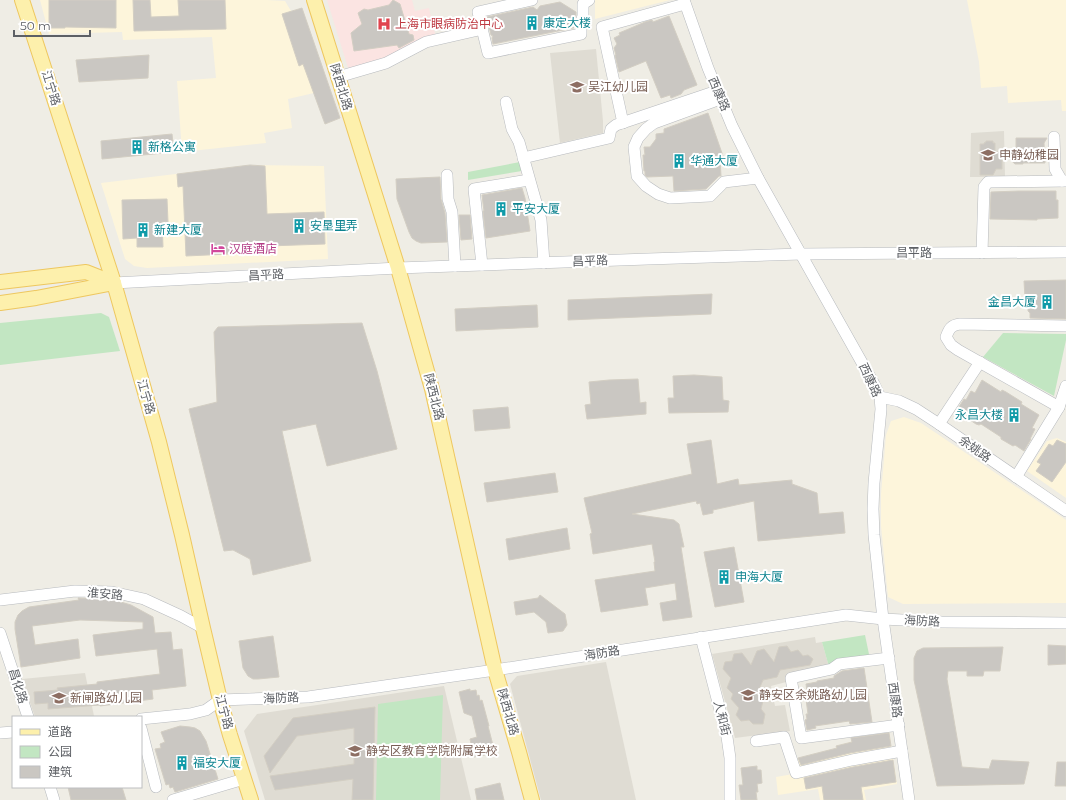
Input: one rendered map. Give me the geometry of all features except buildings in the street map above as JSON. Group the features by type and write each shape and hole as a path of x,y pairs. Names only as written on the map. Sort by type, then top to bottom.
{"main road":[{"name":"江宁路","path":"22,0 114,283 159,442 220,700 251,800"},
{"name":"陕西北路","path":"314,0 398,268 432,389 495,670 532,800"},
{"name":"昌平路","path":"0,282 86,272 114,283"},
{"name":"昌平路","path":"0,303 36,298 114,283"}],"street":[{"path":"532,0 478,12 488,53 581,34 584,4 589,0"},
{"path":"624,123 602,27 684,2"},
{"name":"西康路","path":"684,2 708,68 732,126 758,178 880,397 881,409 873,509 874,535 883,619 909,800"},
{"path":"338,77 386,63 426,42 483,29"},
{"path":"523,158 609,138 611,129 616,125 719,95"},
{"path":"719,95 654,123 646,129 638,138 634,147 637,176 646,186 658,194 670,198 710,196 724,182 758,178"},
{"path":"506,102 512,130 519,142 541,220 544,263"},
{"path":"1054,137 1055,169 1064,181"},
{"path":"447,175 448,199 452,212 455,266"},
{"path":"482,265 474,189 529,180"},
{"path":"982,253 984,187 988,182 1064,181"},
{"name":"昌平路","path":"114,283 398,268 801,254 1066,252"},
{"path":"1059,408 951,345 946,337 953,325 960,324 1066,326"},
{"path":"940,424 980,362"},
{"path":"1016,477 1059,408 1066,386"},
{"name":"余姚路","path":"880,397 899,401 916,409 1066,511"},
{"name":"淮安路","path":"0,600 75,591 112,592 144,599 203,628"},
{"name":"海防路","path":"220,700 308,697 495,670 846,615 883,619 942,622 1066,623"},
{"name":"昌化路","path":"0,633 28,716"},
{"name":"人和街","path":"700,638 727,737 730,758 730,800"},
{"path":"889,658 839,664 832,669 791,678 801,738 899,725"},
{"path":"142,719 190,714 206,710 220,700"},
{"path":"0,733 12,732"},
{"path":"142,732 156,787"},
{"path":"756,741 784,738 796,773 852,760 902,752"},
{"path":"172,800 244,779"},
{"path":"50,788 54,800"}],"shaded area":[{"path":"40,0 285,1 291,11 282,15 299,65 304,64 314,93 288,99 292,128 264,133 266,143 182,152 177,81 216,78 212,37 123,40 122,32 49,34"},
{"name":"上海市眼病防治中心","path":"327,0 412,0 415,11 429,8 436,38 384,61 349,71"},
{"path":"595,0 670,0 595,19"},
{"path":"967,0 1066,0 1066,111 1062,111 1061,100 1008,103 1007,86 981,88 979,62"},
{"name":"吴江幼儿园","path":"596,49 603,133 560,143 550,53"},
{"name":"申静幼稚园","path":"1004,131 1005,177 970,177 971,133"},
{"path":"250,165 324,166 328,259 147,268 134,266 125,259 101,183"},
{"path":"904,417 921,423 1066,520 1066,603 903,604 888,597 881,526 881,494 886,435 891,421"},
{"path":"1057,438 1066,442 1066,498 1027,471 1047,441"},
{"name":"静安区余姚路幼儿园","path":"815,637 816,643 822,642 829,667 786,678 786,682 771,686 775,706 785,705 790,731 735,738 712,654"},
{"name":"静安区教育学院附属学校","path":"606,662 636,800 541,800 510,684 517,676"},
{"name":"新闸路幼儿园","path":"85,673 94,716 35,716 22,679"},
{"name":"静安区教育学院附属学校","path":"444,686 471,800 265,800 244,731 257,714"},
{"path":"889,731 897,784 864,790 866,800 820,800 818,789 778,795 776,777 793,774 789,761"}],"green space":[{"path":"520,162 522,171 468,180 468,172"},
{"path":"101,313 109,317 120,351 0,365 0,323"},
{"path":"1003,333 1066,334 1054,396 983,357"},
{"path":"865,635 870,659 829,667 822,642"},
{"path":"443,695 440,800 376,800 378,704"}],"place":[{"name":"康定大楼","path":"532,23"},
{"name":"上海市眼病防治中心","path":"384,24"},
{"name":"吴江幼儿园","path":"577,87"},
{"name":"新格公寓","path":"137,147"},
{"name":"申静幼稚园","path":"988,155"},
{"name":"华通大厦","path":"679,161"},
{"name":"平安大厦","path":"501,209"},
{"name":"安垦里弄","path":"299,226"},
{"name":"新建大厦","path":"143,230"},
{"name":"汉庭酒店","path":"218,249"},
{"name":"金昌大厦","path":"1047,302"},
{"name":"永昌大楼","path":"1014,415"},
{"name":"申海大厦","path":"724,577"},
{"name":"静安区余姚路幼儿园","path":"748,695"},
{"name":"新闸路幼儿园","path":"59,698"},
{"name":"静安区教育学院附属学校","path":"355,751"},
{"name":"福安大厦","path":"182,763"}]}
